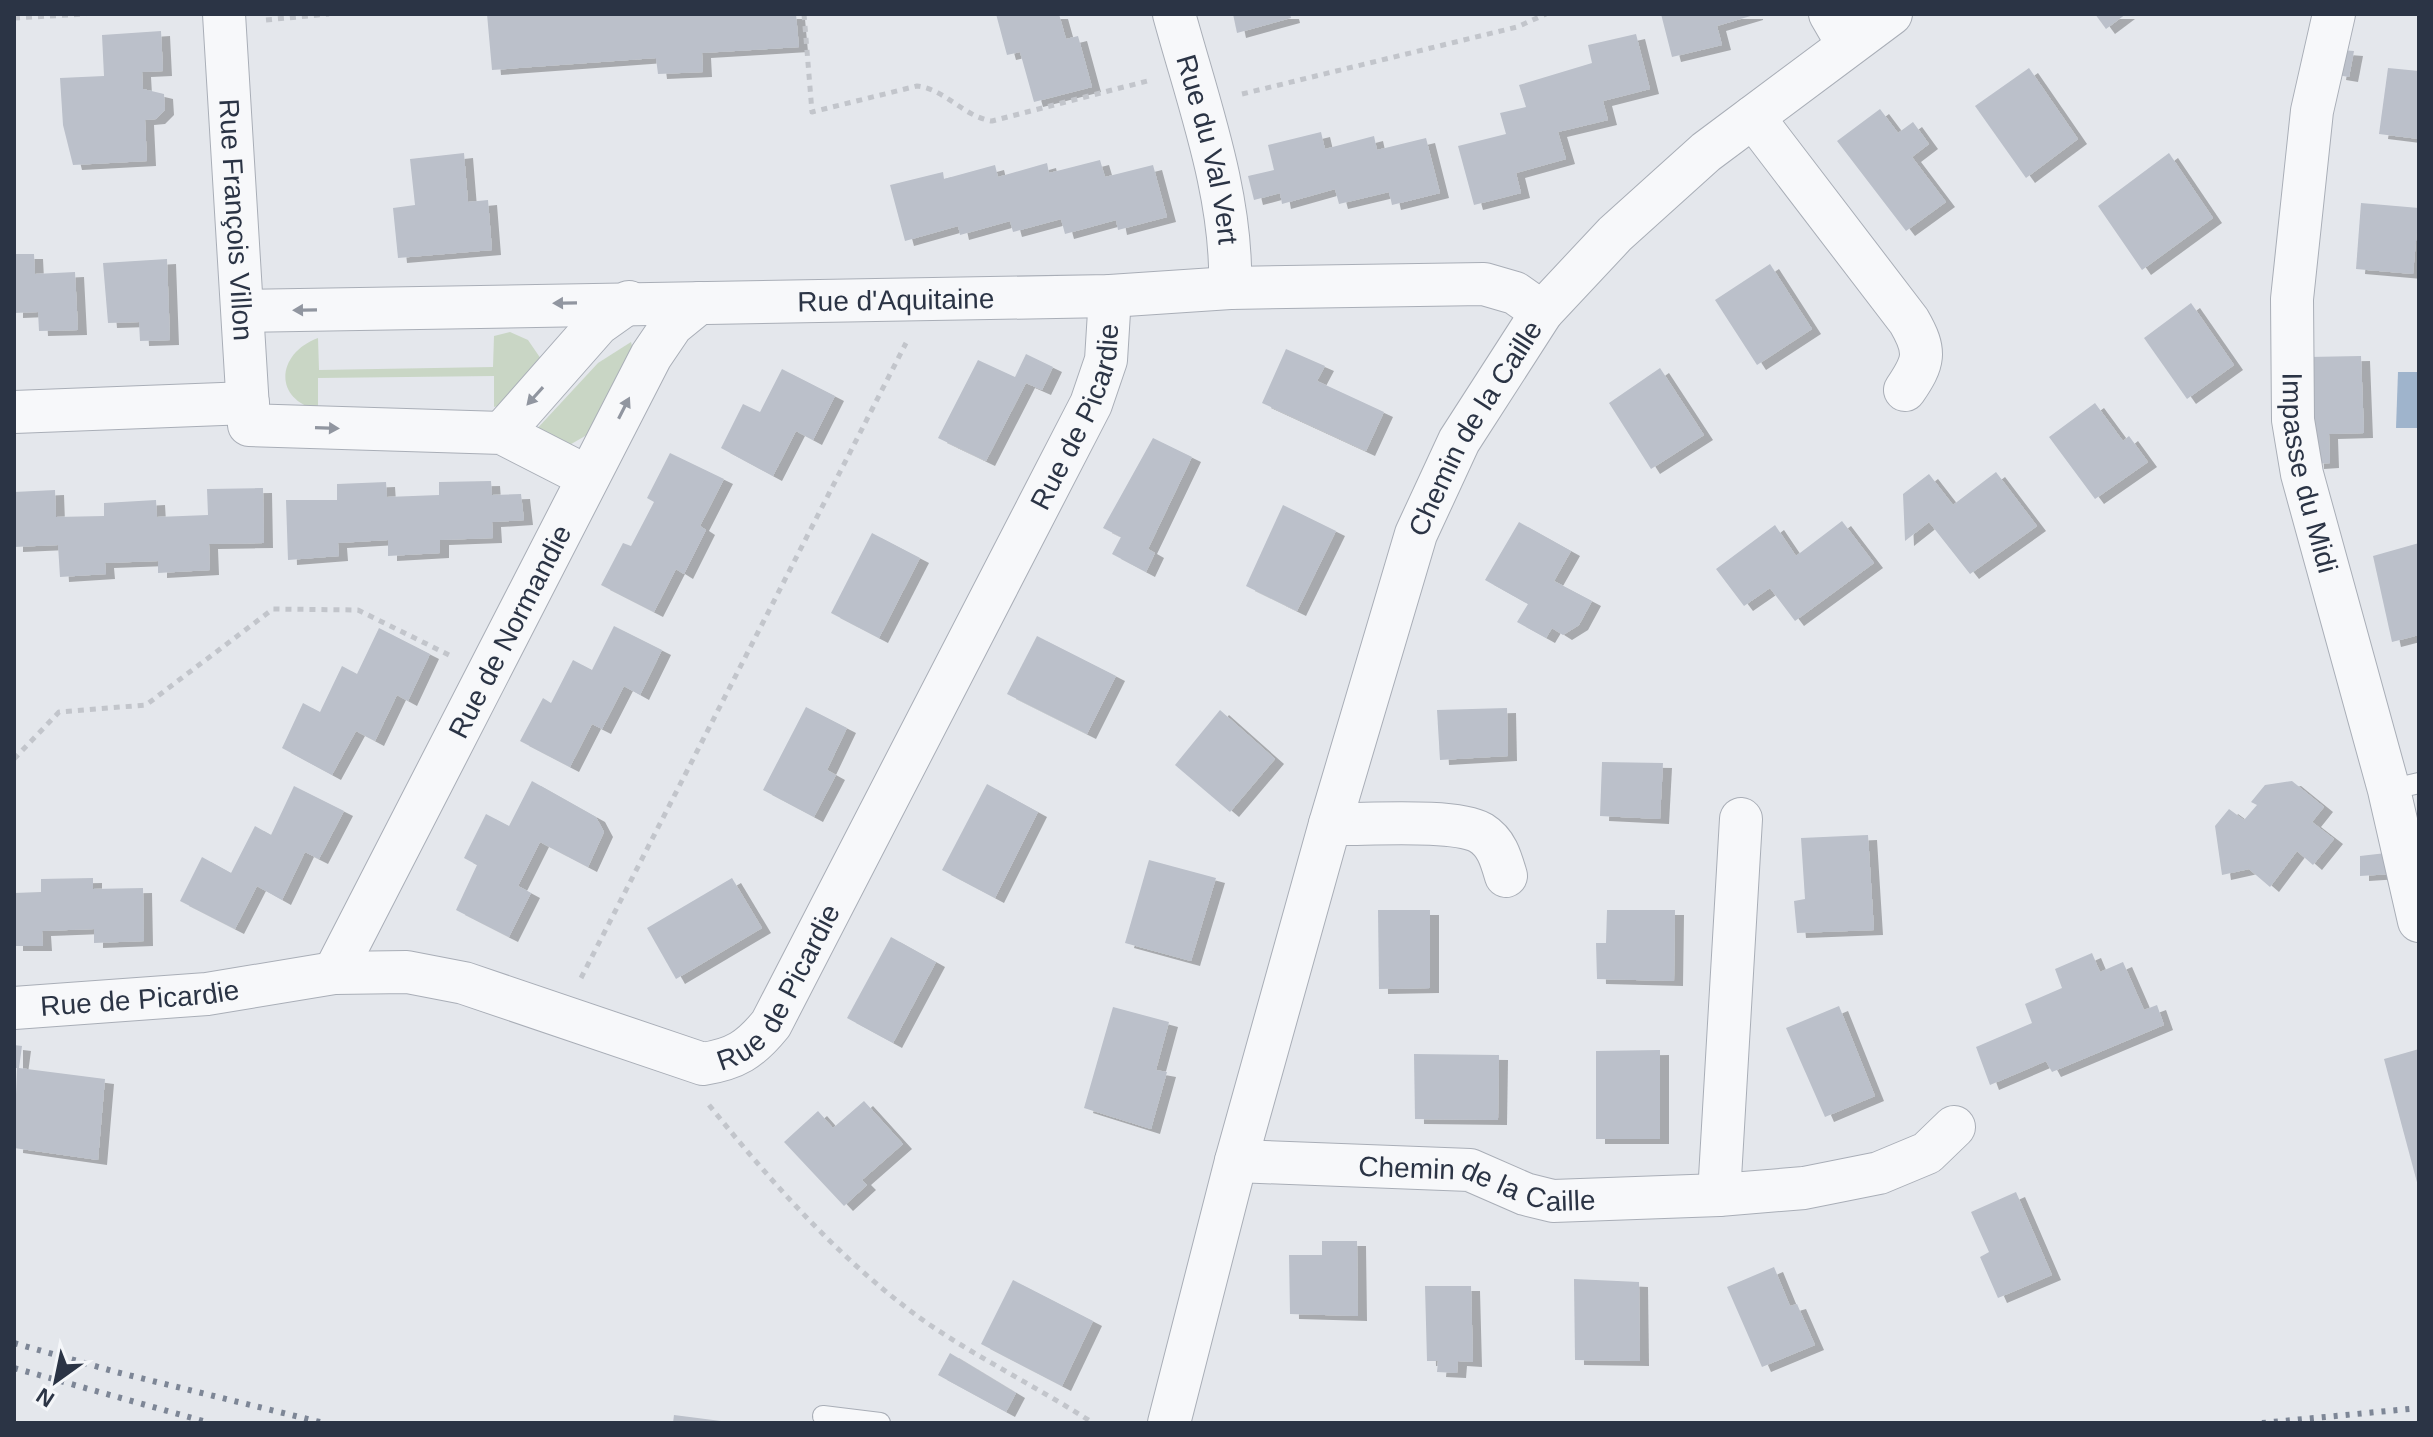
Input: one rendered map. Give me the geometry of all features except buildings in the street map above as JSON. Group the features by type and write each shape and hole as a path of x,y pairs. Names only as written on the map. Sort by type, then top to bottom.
{"street":[{"name":"Rue François Villon","path":"224,14 248,414"},
{"name":"Rue du Val Vert","path":"1174,14 1226,214 1231,252 1230,288"},
{"name":"Chemin de la Caille","path":"1169,1423 1236,1161 1330,824 1416,534 1459,441 1542,312 1615,234 1706,152 1753,117 1839,30 1891,14"},
{"name":"Impasse du Midi","path":"2334,14 2312,111 2292,299 2293,420 2302,474 2404,786 2418,909"},
{"path":"1753,117 1921,341 1921,367 1905,390"},
{"name":"Rue d'Aquitaine","path":"244,311 1110,296 1230,288 1484,284 1515,293 1542,312"},
{"name":"Rue de Picardie","path":"14,1008 207,994 334,973 407,972 464,983 703,1064 733,1059 754,1046 771,1024 1091,404 1106,360 1110,296"},
{"path":"502,433 598,324 629,302"},
{"name":"Rue de Normandie","path":"334,973 651,356 672,325 699,303"},
{"path":"14,412 248,414 502,433 588,477"},
{"path":"1719,1195 1741,819"},
{"path":"1330,824 1461,826 1483,834 1499,851 1506,876"},
{"name":"Chemin de la Caille","path":"1236,1161 1470,1170 1525,1194 1553,1201 1719,1195 1804,1188 1879,1173 1927,1153 1954,1127"}],"lane":[{"path":"823,1416 880,1423"}],"path":[{"path":"14,18 86,14"},
{"path":"286,19 329,14"},
{"path":"804,14 812,112 917,86 930,88 980,119 992,121 1193,88 1517,27 1546,14"},
{"path":"561,1017 913,329 915,299"},
{"path":"14,759 59,712 135,709 146,705 273,609 358,610 488,674"},
{"path":"703,1064 699,1083 702,1097 782,1196 812,1225 917,1316 967,1350 1093,1423"}],"green space":[{"path":"510,332 528,340 541,359 505,404 494,407 494,376 318,378 318,410 303,404 287,386 285,376 294,354 318,338 319,370 493,367 494,336"},
{"path":"631,342 634,354 592,432 566,447 534,432 598,363"}],"water":[{"path":"2398,372 2419,372 2419,428 2396,428"}],"railway":[{"path":"14,1343 116,1372 324,1423"},
{"path":"14,1368 210,1423"},
{"path":"2262,1423 2419,1408"}]}
